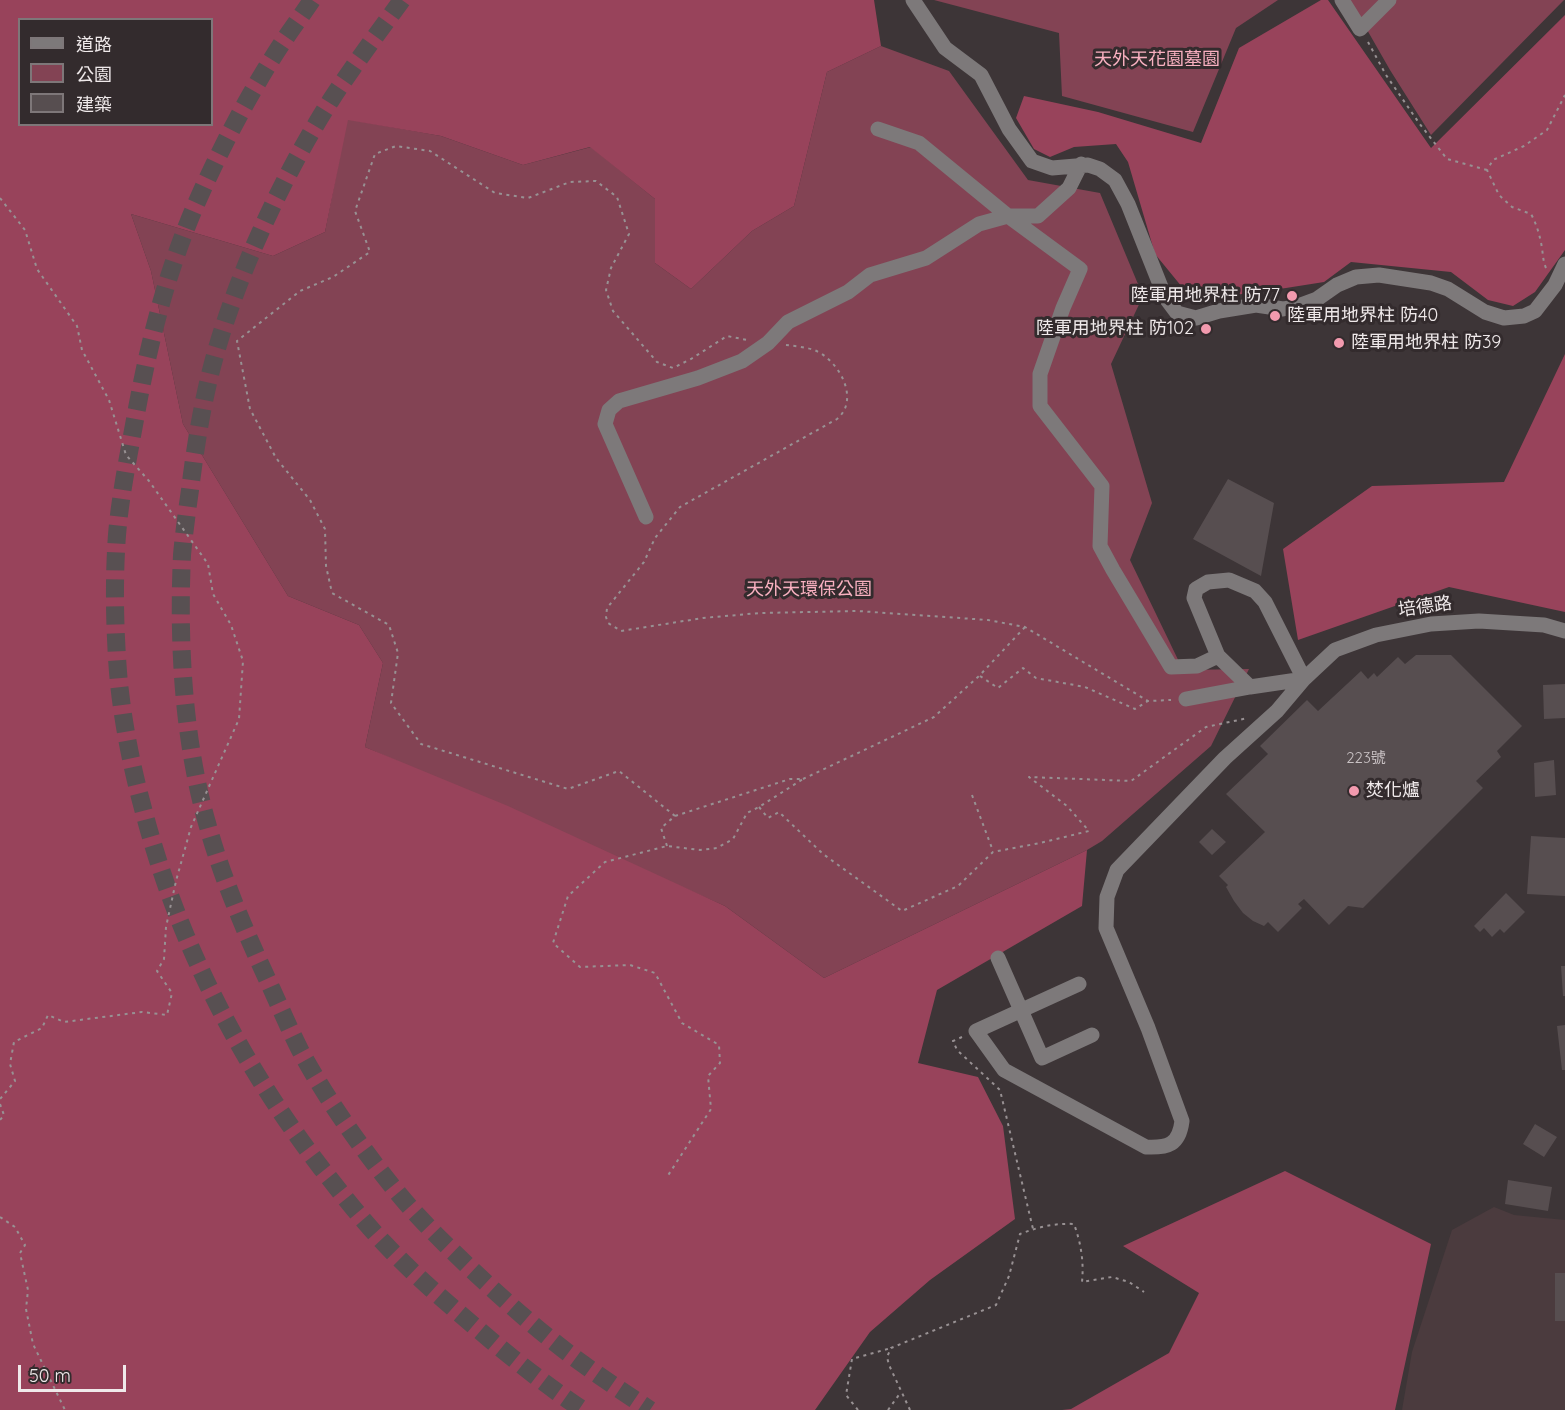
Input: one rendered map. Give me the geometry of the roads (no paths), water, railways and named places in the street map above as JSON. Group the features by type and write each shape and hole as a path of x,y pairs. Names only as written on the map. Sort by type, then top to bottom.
{"street":[{"path":"913,0 945,48 981,75 1010,129 1032,160 1052,168 1088,165 1101,169 1115,180 1128,204 1165,297 1177,313 1196,318 1219,311 1256,305 1283,309 1317,299 1337,285 1356,277 1379,275 1431,283 1448,289 1485,312 1504,318 1524,316 1535,311 1555,285 1565,264"},
{"path":"1342,0 1360,29 1389,0"},
{"path":"878,129 919,143 1008,216 1080,269 1063,308 1040,374 1040,406 1102,486 1100,546 1171,667 1197,666 1218,656"},
{"path":"646,517 605,424 609,410 619,401 698,378 742,362 768,343 788,322 848,292 870,275 926,258 979,224 1008,216 1038,216 1069,188 1081,164"},
{"path":"1186,699 1304,679 1265,602 1255,591 1229,580 1208,582 1196,589 1194,598 1218,656 1250,687"},
{"name":"培德路","path":"1021,1011 976,1031 1004,1070 1146,1147 1162,1148 1174,1142 1181,1133 1182,1121 1148,1028 1106,928 1107,897 1117,870 1225,758 1277,711 1304,679 1335,650 1376,635 1431,624 1479,621 1544,625 1565,631"},
{"path":"998,958 1042,1058 1092,1035"},
{"path":"1021,1011 1078,984"}],"tunnel":[{"path":"312,0 264,72 214,165 176,255 153,334 124,482 116,551 117,657 128,744 140,798 159,864 195,956 239,1045 293,1129 360,1216 407,1266 505,1352 583,1410"},
{"path":"402,0 331,100 297,157 252,251 228,314 213,363 198,435 182,555 182,656 192,758 213,844 243,924 300,1050 345,1123 405,1202 470,1268 554,1342 650,1410"}],"place":[{"name":"陸軍用地界柱 防77","path":"1292,296"},
{"name":"陸軍用地界柱 防40","path":"1275,316"},
{"name":"陸軍用地界柱 防102","path":"1206,329"},
{"name":"陸軍用地界柱 防39","path":"1339,343"},
{"name":"焚化爐","path":"1354,791"}],"park label":[{"name":"天外天花園墓園","path":"1157,60"},
{"name":"天外天環保公園","path":"809,590"}]}
